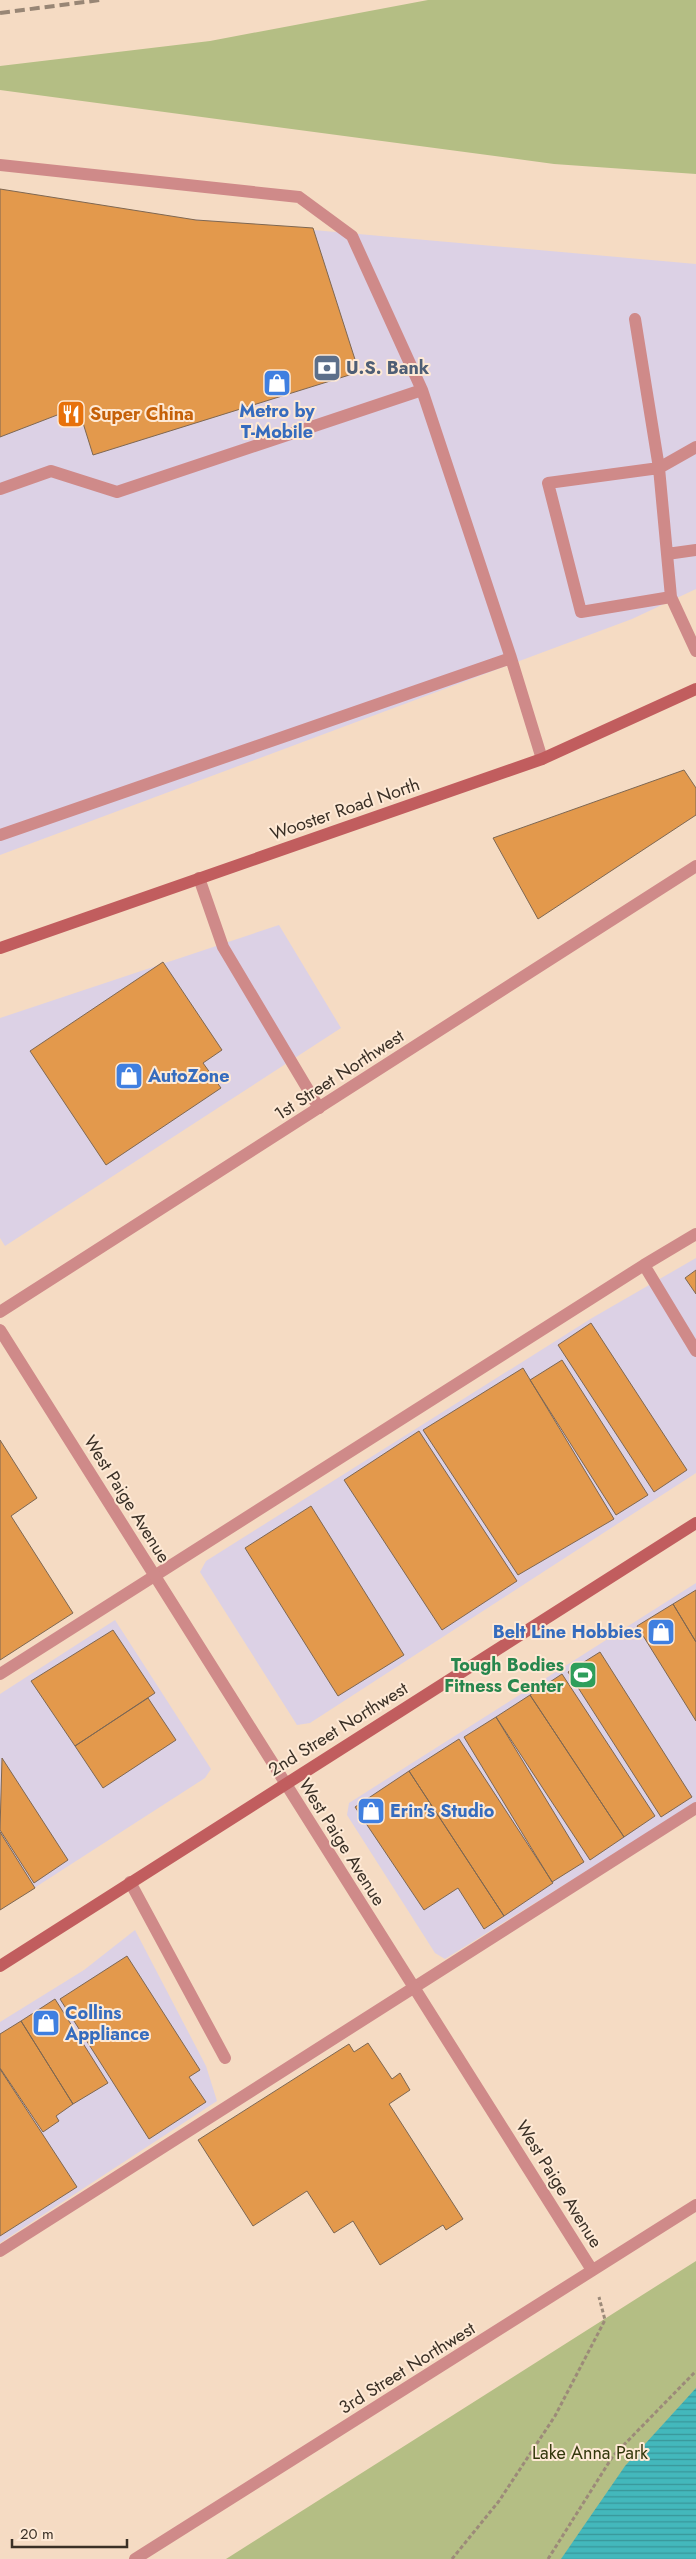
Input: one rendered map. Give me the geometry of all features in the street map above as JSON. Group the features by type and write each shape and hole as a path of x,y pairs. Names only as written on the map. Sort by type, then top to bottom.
{"street":[{"path":"0,165 299,198 352,236 422,390 511,658 542,759"},
{"path":"636,319 659,468 671,597 696,651"},
{"path":"0,489 51,471 117,492 422,390"},
{"path":"671,597 580,612 548,483 659,468 696,447"},
{"path":"667,554 696,550"},
{"path":"0,835 511,658"},
{"name":"Wooster Road North","path":"0,948 542,759 696,689"},
{"name":"1st Street Northwest","path":"0,1312 696,866"},
{"path":"199,878 223,947 319,1108"},
{"path":"0,1674 156,1577 644,1265 696,1234"},
{"path":"644,1265 696,1351"},
{"name":"West Paige Avenue","path":"0,1330 592,2270"},
{"name":"2nd Street Northwest","path":"0,1966 696,1523"},
{"path":"0,2251 413,1986 696,1808"},
{"path":"130,1882 225,2058"},
{"name":"3rd Street Northwest","path":"135,2559 696,2205"}],"path":[{"path":"452,2559 499,2501 555,2416 605,2320 592,2270"},
{"path":"548,2559 613,2456 696,2371"}],"shaded area":[{"path":"0,202 696,264 696,589 632,619 0,855"},
{"path":"279,925 341,1028 5,1246 0,1238 0,1018"},
{"path":"696,1258 696,1473 310,1723 297,1725 200,1572 206,1561 592,1318"},
{"path":"696,1583 696,1803 445,1959 435,1953 347,1815 349,1803"},
{"path":"115,1620 211,1769 205,1778 0,1910 0,1694"},
{"path":"135,1930 206,2066 217,2101 0,2243 0,2022 84,1970"}],"green space":[{"path":"428,0 696,0 696,174 554,164 0,90 0,66 210,41"},
{"name":"Lake Anna Park","path":"696,2261 696,2559 226,2559 636,2299"}],"water":[{"path":"696,2388 696,2559 561,2559 625,2466"}],"building":[{"path":"0,189 196,220 313,228 359,372 93,455 78,407 0,437"},
{"path":"684,770 696,788 696,815 538,919 493,838"},
{"name":"AutoZone","path":"163,962 222,1050 203,1063 221,1088 106,1165 30,1051"},
{"path":"696,1270 696,1294 685,1278"},
{"path":"591,1323 687,1470 654,1492 558,1345"},
{"path":"562,1360 648,1495 616,1515 530,1380"},
{"path":"523,1368 614,1519 518,1575 423,1430"},
{"path":"419,1431 517,1581 442,1630 344,1480"},
{"path":"0,1440 37,1498 11,1516 73,1613 0,1660"},
{"path":"311,1506 404,1655 338,1696 245,1548"},
{"path":"696,1590 696,1642 673,1604"},
{"path":"673,1604 696,1642 696,1721 637,1626"},
{"path":"113,1630 155,1693 75,1746 31,1681"},
{"path":"600,1652 692,1797 661,1817 568,1672"},
{"path":"562,1674 655,1816 624,1837 530,1695"},
{"path":"530,1695 624,1837 590,1860 496,1717"},
{"path":"148,1698 176,1740 103,1788 75,1746"},
{"path":"496,1717 584,1862 552,1882 464,1737"},
{"path":"459,1739 553,1883 504,1916 409,1771"},
{"path":"2,1758 68,1860 34,1883 0,1830"},
{"path":"409,1771 504,1916 484,1929 458,1888 424,1910 355,1807"},
{"path":"0,1832 35,1888 0,1910"},
{"path":"127,1956 200,2070 189,2077 206,2102 149,2139 60,1999"},
{"path":"55,1999 108,2083 73,2104 21,2021"},
{"path":"21,2021 73,2104 56,2116 59,2121 43,2132 0,2068 0,2034"},
{"path":"368,2043 392,2079 400,2073 410,2090 389,2104 463,2219 446,2230 443,2225 380,2265 353,2221 334,2233 307,2191 253,2226 198,2140 349,2044 354,2052"},
{"path":"0,2069 77,2187 0,2236"}],"railway":[{"path":"0,13 100,0"}],"place":[{"name":"U.S. Bank","path":"327,368"},
{"name":"Metro by T-Mobile","path":"277,383"},
{"name":"Super China","path":"71,414"},
{"name":"AutoZone","path":"129,1076"},
{"name":"Belt Line Hobbies","path":"661,1632"},
{"name":"Tough Bodies Fitness Center","path":"583,1675"},
{"name":"Erin's Studio","path":"371,1811"},
{"name":"Collins Appliance","path":"46,2023"}]}
